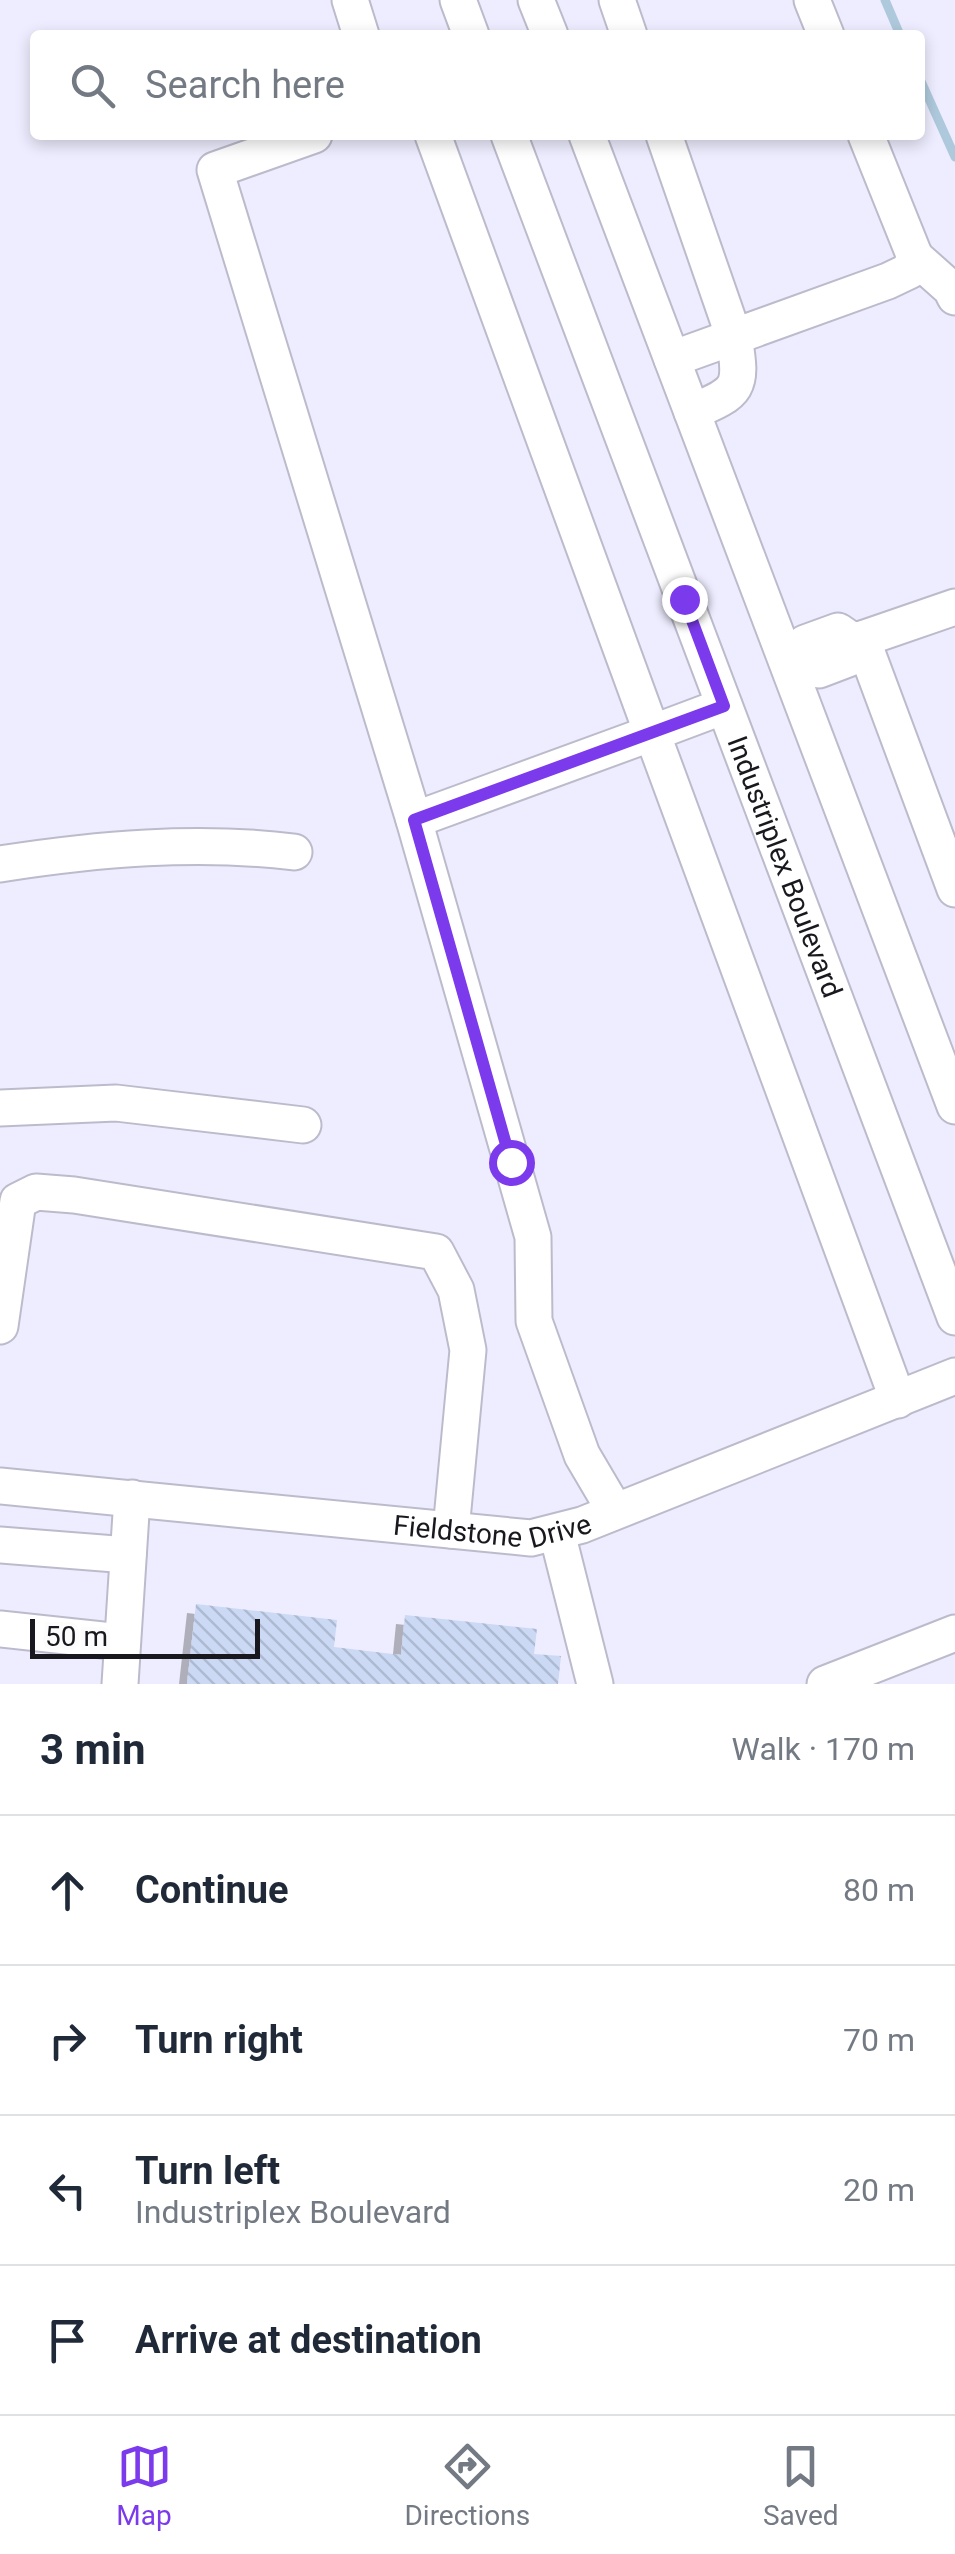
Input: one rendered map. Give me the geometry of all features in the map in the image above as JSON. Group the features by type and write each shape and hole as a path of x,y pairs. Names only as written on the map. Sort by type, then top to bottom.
{"street":[{"path":"350,0 359,30"},
{"path":"458,0 469,30"},
{"path":"617,0 627,30"},
{"path":"812,0 824,30"},
{"path":"300,140 215,170 414,820 533,1237 534,1320 582,1455 615,1511"},
{"path":"435,140 898,1400"},
{"name":"Industriplex Boulevard","path":"511,140 955,1317"},
{"path":"589,140 792,660 955,1106"},
{"path":"666,140 734,337 739,366 735,389 725,398 692,412"},
{"path":"868,140 915,257 952,289 955,297"},
{"path":"672,359 888,281 909,271 915,257"},
{"path":"858,641 955,608"},
{"path":"792,660 805,643 838,631 858,641 955,889"},
{"path":"414,820 724,706"},
{"path":"0,864 65,854 146,849 249,846 294,852"},
{"path":"0,1108 116,1103 303,1125"},
{"path":"0,1326 18,1201 36,1192 436,1252 456,1290 468,1350 451,1530"},
{"name":"Fieldstone Drive","path":"0,1486 531,1538 615,1511 955,1376"},
{"path":"120,1684 132,1498"},
{"path":"556,1533 594,1684"},
{"path":"0,1544 128,1555"},
{"path":"0,1629 121,1642"},
{"path":"825,1684 955,1634"}],"building":[{"path":"196,1604 337,1620 334,1647 401,1655 405,1615 537,1629 534,1654 561,1656 558,1684 187,1684"}],"waterway":[{"path":"885,0 898,30"},
{"path":"925,90 955,157"}],"route":[{"path":"511,1162 414,820 724,706 684,599"}]}
